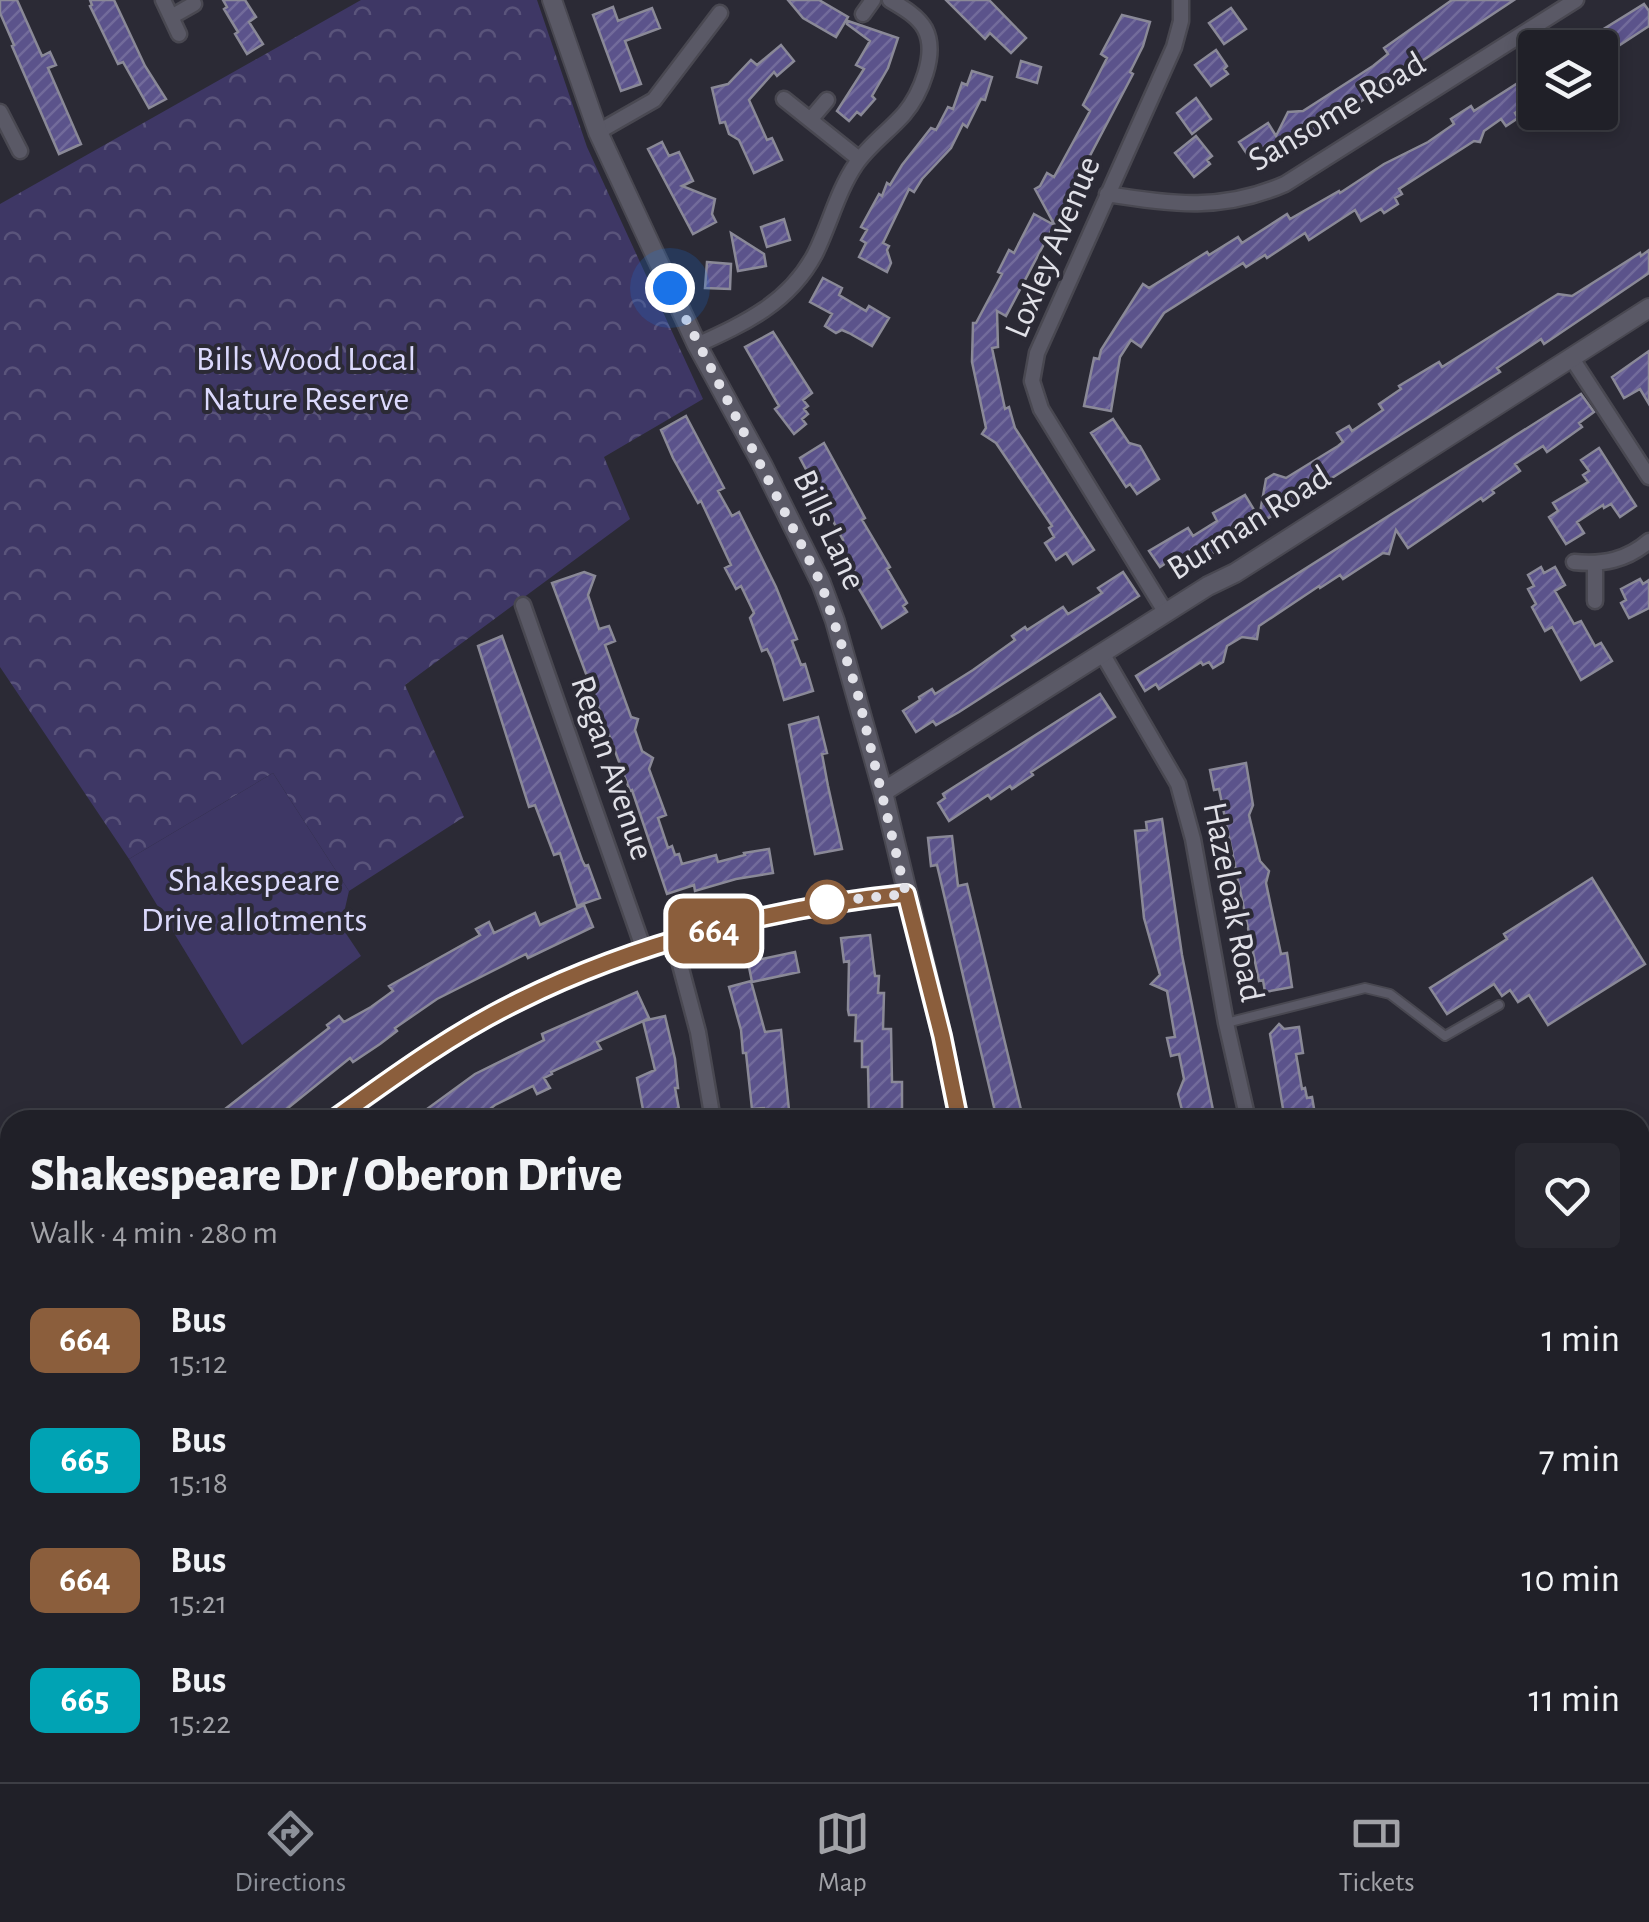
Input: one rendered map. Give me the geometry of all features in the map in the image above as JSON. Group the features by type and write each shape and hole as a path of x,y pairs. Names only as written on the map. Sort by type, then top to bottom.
{"street":[{"path":"163,0 180,34"},
{"name":"Bills Lane","path":"552,0 598,132 697,345 821,583 857,691 957,1110"},
{"path":"863,14 873,0"},
{"path":"697,345 758,316 785,294 814,255 835,200 859,159 907,111 927,69 929,47 925,28 890,0"},
{"name":"Loxley Avenue","path":"1166,613 1041,409 1032,381 1037,353 1174,47 1181,21 1181,0"},
{"name":"Sansome Road","path":"1108,194 1172,204 1252,198 1284,184 1576,0"},
{"path":"171,17 194,4"},
{"path":"598,132 654,100 720,13"},
{"path":"784,99 859,159"},
{"path":"810,120 827,100"},
{"path":"0,112 20,150"},
{"name":"Burman Road","path":"883,792 1649,308"},
{"path":"1571,357 1649,477"},
{"path":"1574,562 1594,564 1621,559 1649,540"},
{"path":"1594,564 1595,600"},
{"name":"Regan Avenue","path":"523,606 644,950"},
{"name":"Hazeloak Road","path":"1102,654 1178,784 1246,1110"},
{"path":"348,1110 434,1049 520,1000 644,950 832,901 906,894"},
{"path":"674,942 698,1032 711,1110"}],"lane":[{"path":"1226,1023 1365,988 1390,994 1445,1036 1499,1005"}],"green space":[{"name":"Bills Wood Local Nature Reserve","path":"361,0 537,0 587,147 703,399 604,457 630,519 405,685 464,817 349,891 273,773 129,859 0,667 0,204"},
{"name":"Shakespeare Drive allotments","path":"273,773 349,891 341,926 361,956 242,1045 129,859"}],"building":[{"path":"0,0 17,0 42,56 50,52 56,65 48,68 81,144 59,154 12,46 0,13"},
{"path":"90,0 114,0 145,66 166,99 149,108 123,62 118,64"},
{"path":"223,0 245,0 256,17 249,22 263,44 247,54"},
{"path":"788,0 819,0 848,17 836,37 803,18"},
{"path":"946,0 989,0 1026,38 1011,53 990,33 985,39"},
{"path":"1452,0 1514,0 1289,149 1285,143 1259,160 1255,153 1249,157 1239,142 1268,123 1276,136 1288,112 1303,111 1373,66 1388,54 1384,48"},
{"path":"1644,4 1649,11 1649,26 1618,46 1618,30 1602,30"},
{"path":"613,7 618,21 652,8 660,28 625,41 641,84 621,91 593,15"},
{"path":"1231,8 1246,29 1224,44 1209,23"},
{"path":"1122,15 1150,22 1143,46 1130,72 1133,74 1054,224 1035,189 1047,173 1054,177 1090,111 1083,105 1107,58 1101,54"},
{"path":"848,21 898,38 888,68 872,96 875,99 861,115 857,112 849,121 837,111 864,69 856,65 870,41"},
{"path":"781,45 794,61 777,76 774,72 749,100 767,140 772,138 782,160 754,173 739,140 729,134 725,122 720,123 712,88 728,84 751,60 757,65"},
{"path":"1216,50 1228,74 1211,86 1195,65"},
{"path":"1021,61 1041,67 1037,83 1017,77"},
{"path":"972,71 992,77 985,100 981,99 967,127 963,124 951,148 914,192 909,189 883,243 889,246 891,263 887,272 859,257 867,230 861,227 887,183 890,185 931,128 936,130 948,107 953,109 962,83 967,85"},
{"path":"1518,83 1515,113 1518,118 1506,126 1501,119 1484,131 1480,142 1474,141 1399,189 1402,194 1395,198 1398,204 1384,213 1381,209 1361,221 1355,210 1309,240 1305,233 1267,258 1265,255 1246,267 1243,263 1164,313 1141,347 1131,340 1120,357 1111,411 1084,406 1094,358 1099,359 1143,284 1149,288 1207,252 1209,255 1238,237 1242,243 1287,214 1290,219 1340,193 1384,164 1428,142 1471,106 1474,111"},
{"path":"1196,98 1211,119 1192,134 1177,113"},
{"path":"1196,136 1212,156 1207,160 1210,164 1194,177 1175,153"},
{"path":"662,142 669,156 679,152 693,181 682,186 715,199 712,214 716,222 693,234 648,149"},
{"path":"1034,214 1054,225 1006,316 997,311 998,347 992,348 1005,409 1009,407 1015,428 1094,550 1073,564 1066,553 1056,560 1045,543 1054,537 1049,528 1052,526 996,443 982,434 986,428 972,362 973,323 1002,274 998,272 1009,250 1014,253"},
{"path":"784,219 790,240 767,247 761,227"},
{"path":"731,233 764,254 766,266 738,271"},
{"path":"1649,250 1649,273 1544,344 1541,339 1497,368 1500,372 1181,573 1172,559 1160,567 1149,551 1188,528 1193,536 1217,521 1213,513 1245,495 1259,518 1266,479 1274,474 1286,478 1338,446 1343,442 1337,433 1349,426 1352,431 1383,410 1379,404 1401,389 1399,386 1439,362 1442,367 1558,294 1572,296"},
{"path":"707,262 731,264 730,289 705,288"},
{"path":"823,278 842,288 839,295 866,311 869,306 889,318 872,346 825,326 832,314 810,302"},
{"path":"773,332 812,393 803,400 808,406 804,409 808,414 802,419 806,424 794,434 775,409 779,406 745,347"},
{"path":"1649,351 1649,404 1640,389 1624,398 1612,377"},
{"path":"1581,394 1594,412 1579,423 1582,427 1547,452 1543,446 1515,464 1520,471 1483,501 1481,498 1408,548 1396,530 1389,554 1383,553 1343,579 1340,575 1319,586 1259,626 1257,639 1242,637 1227,646 1223,662 1213,668 1209,662 1201,662 1159,689 1156,684 1145,691 1136,676"},
{"path":"686,416 724,488 718,491 732,516 739,512 776,587 797,639 792,641 801,665 805,664 813,691 784,700 772,659 767,649 762,651 750,618 754,613 741,586 736,589 725,568 731,565 661,430"},
{"path":"1113,419 1129,443 1140,446 1159,479 1137,494 1130,484 1126,487 1091,433"},
{"path":"824,443 907,603 903,606 907,612 882,628 858,587 862,584 837,543 843,540 800,458"},
{"path":"1599,448 1636,506 1620,517 1611,504 1604,508 1603,505 1577,522 1584,533 1566,544 1549,517 1558,511 1553,503 1588,482 1583,475 1589,471 1581,460"},
{"path":"1541,567 1544,573 1555,567 1565,585 1555,591 1574,624 1581,621 1595,646 1601,643 1612,661 1581,680 1552,627 1545,631 1532,607 1536,604 1528,589 1534,586 1528,575"},
{"path":"584,572 595,576 588,595 599,629 609,626 615,641 605,645 631,717 638,719 635,730 642,751 653,758 649,769 666,815 658,818 668,848 672,846 675,855 679,854 682,864 716,855 718,862 769,849 773,873 695,891 694,885 667,894 632,790 552,583"},
{"path":"1123,572 1139,596 959,712 916,732 903,711 919,697 932,689 935,694 973,670 1015,640 1012,636 1025,627 1027,630 1063,607 1068,614 1102,593 1098,588"},
{"path":"1640,579 1643,584 1649,580 1649,608 1629,618 1621,603 1626,600 1621,589"},
{"path":"502,636 582,860 588,865 600,898 577,906 560,853 554,855 535,805 529,807 478,646"},
{"path":"1100,694 1115,717 1031,772 1033,775 1012,789 1010,786 991,799 988,795 949,821 938,803 945,798 943,794"},
{"path":"818,717 842,849 815,854 789,725"},
{"path":"1246,763 1253,805 1249,815 1260,861 1269,871 1266,883 1281,954 1287,953 1292,987 1265,992 1263,980 1259,981 1219,789 1214,790 1210,770"},
{"path":"1162,819 1182,955 1213,1110 1182,1110 1178,1094 1184,1079 1179,1054 1171,1056 1167,1038 1175,1037 1167,991 1151,984 1160,975 1144,918 1135,831 1147,830 1146,822"},
{"path":"952,836 958,886 967,884 1021,1110 995,1110 937,865 931,866 928,838"},
{"path":"1592,878 1645,964 1548,1025 1529,995 1518,1002 1510,990 1502,996 1494,984 1447,1014 1430,988 1507,939 1504,934"},
{"path":"584,905 593,927 528,958 526,954 437,999 395,1028 397,1031 380,1044 353,1062 350,1058 285,1110 224,1110 339,1016 344,1022 371,1007 393,991 389,986 480,935 476,929 489,922 494,933 535,913 540,925"},
{"path":"870,935 875,976 879,976 878,993 884,993 883,1029 891,1029 892,1082 902,1082 902,1110 869,1110 868,1067 862,1067 862,1041 855,1041 856,1015 849,1015 849,961 844,962 841,938"},
{"path":"795,952 799,972 752,982 748,962"},
{"path":"751,981 765,1032 781,1030 789,1110 752,1109 746,1053 729,987"},
{"path":"637,992 649,1018 597,1042 601,1049 551,1072 544,1078 550,1088 537,1094 533,1086 489,1110 426,1110 475,1074 544,1040 542,1034"},
{"path":"665,1016 675,1059 679,1110 643,1110 637,1078 655,1070 643,1021"},
{"path":"1279,1024 1284,1029 1299,1027 1303,1053 1296,1054 1302,1089 1305,1088 1307,1098 1312,1097 1314,1110 1283,1110 1270,1034"}],"bus line":[{"name":"664","path":"347,1110 434,1049 520,1000 644,950 832,901 906,894 957,1110"}],"route":[{"path":"670,288 821,583 857,691 883,792 906,894 827,902"}]}
